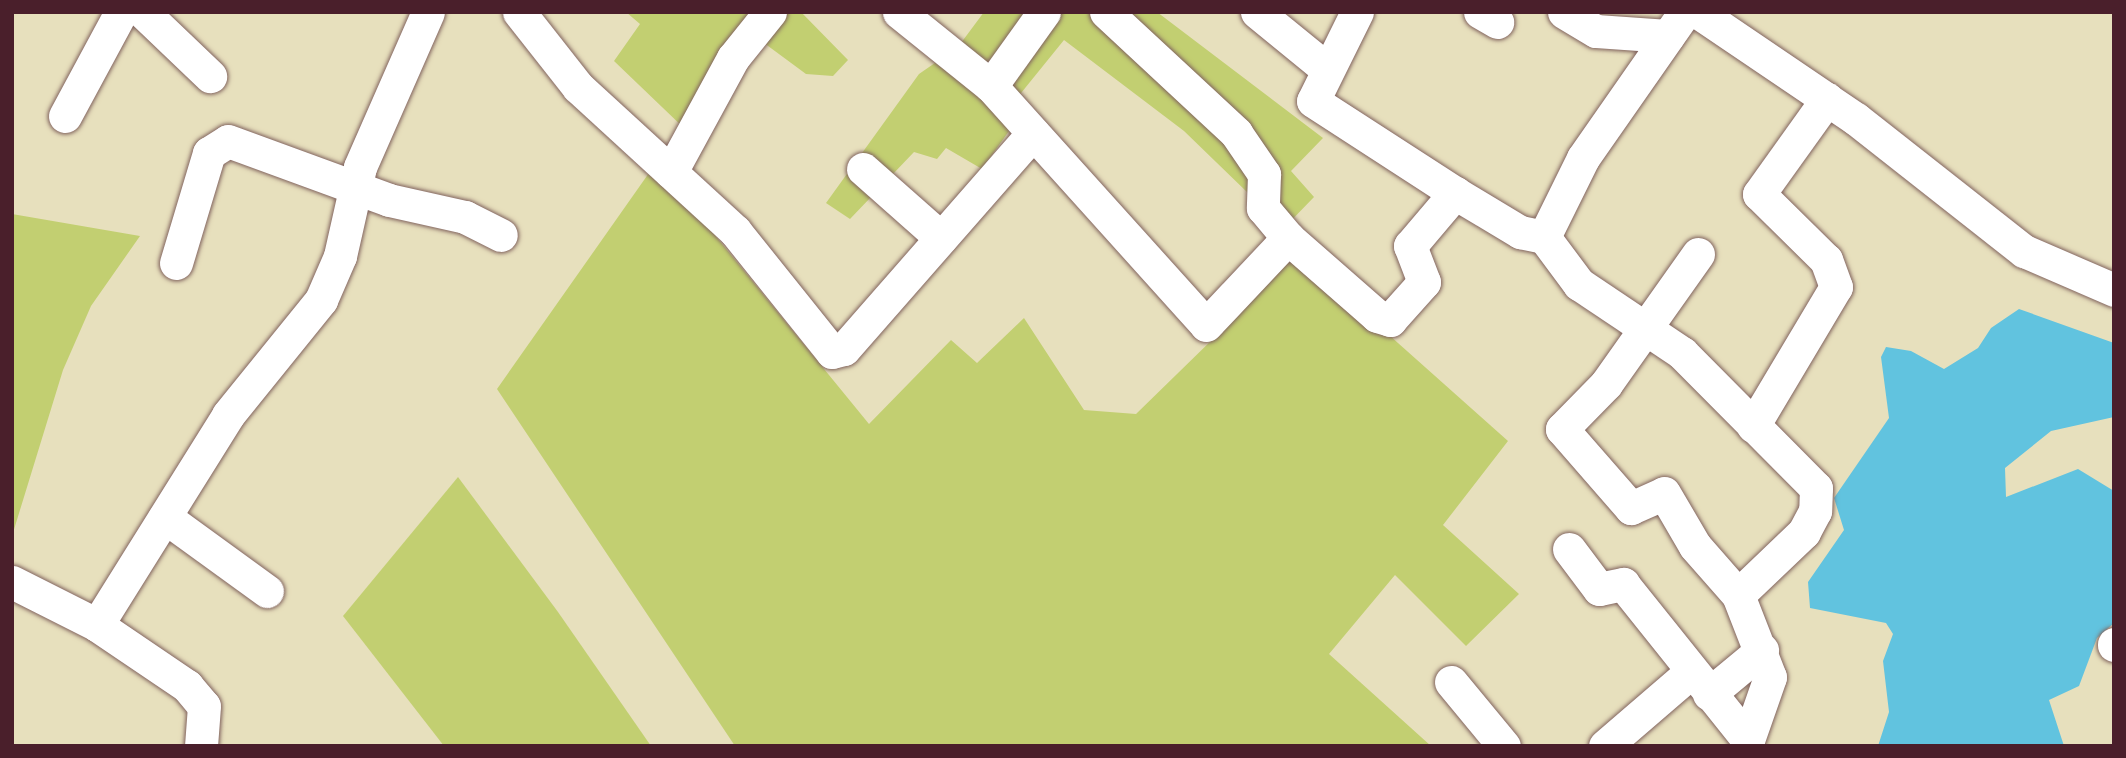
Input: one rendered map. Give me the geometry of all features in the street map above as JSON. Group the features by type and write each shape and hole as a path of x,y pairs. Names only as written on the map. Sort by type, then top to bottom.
{"street":[{"path":"65,116 121,12"},
{"path":"143,12 210,76"},
{"path":"97,625 228,415 320,300 340,256 355,183 428,12"},
{"path":"519,12 578,87 735,231 825,346 844,349 1033,133"},
{"path":"664,167 733,58 771,12"},
{"path":"899,12 991,86 1206,325 1287,238"},
{"path":"991,86 1044,12"},
{"path":"1106,12 1236,133 1264,174 1263,208 1287,238 1377,316 1390,320 1424,282 1410,246 1455,193"},
{"path":"1257,12 1327,69"},
{"path":"1357,12 1313,101 1520,232 1544,237 1579,284 1691,361 1753,426 1795,463 1817,496 1804,532 1738,595"},
{"path":"1564,12 1596,31 1677,24"},
{"path":"1698,12 1827,99 2024,251 2114,290"},
{"path":"1544,237 1583,158 1677,24"},
{"path":"1753,426 1836,287 1826,260 1759,194 1827,99"},
{"path":"176,263 216,145 228,141 501,235"},
{"path":"863,169 941,238"},
{"path":"1698,254 1606,384 1562,429 1631,508 1664,493 1695,546 1738,595 1762,650 1770,677 1747,743"},
{"path":"165,517 267,591"},
{"path":"1569,549 1600,589 1623,584 1747,743"},
{"path":"12,582 97,625 198,697 206,716 201,746"},
{"path":"1615,743 1700,683 1762,650"},
{"path":"1451,682 1504,746"}],"green space":[{"path":"626,12 801,12 848,60 833,76 806,74 756,37 687,131 614,61 640,24"},
{"path":"984,12 1157,12 1323,138 1291,171 1314,197 1284,228 1184,131 1064,40 1009,108 1009,131 982,169 946,148 937,159 914,152 850,219 826,203 919,74 958,47"},
{"path":"656,163 869,424 951,340 977,363 1024,318 1084,410 1136,414 1218,334 1288,245 1508,441 1443,525 1519,594 1466,646 1395,575 1329,654 1431,746 735,746 497,389"},
{"path":"12,214 140,236 91,306 63,370 12,536"},
{"path":"458,477 558,612 651,746 444,746 343,616"}],"water":[{"path":"2019,309 2114,343 2114,417 2051,431 2005,468 2006,497 2078,469 2114,491 2114,623 2097,638 2079,686 2049,700 2064,746 1878,746 1889,712 1883,661 1893,634 1886,623 1810,608 1808,582 1844,530 1834,498 1889,418 1881,357 1886,347 1911,351 1944,369 1978,348 1991,328"}]}
